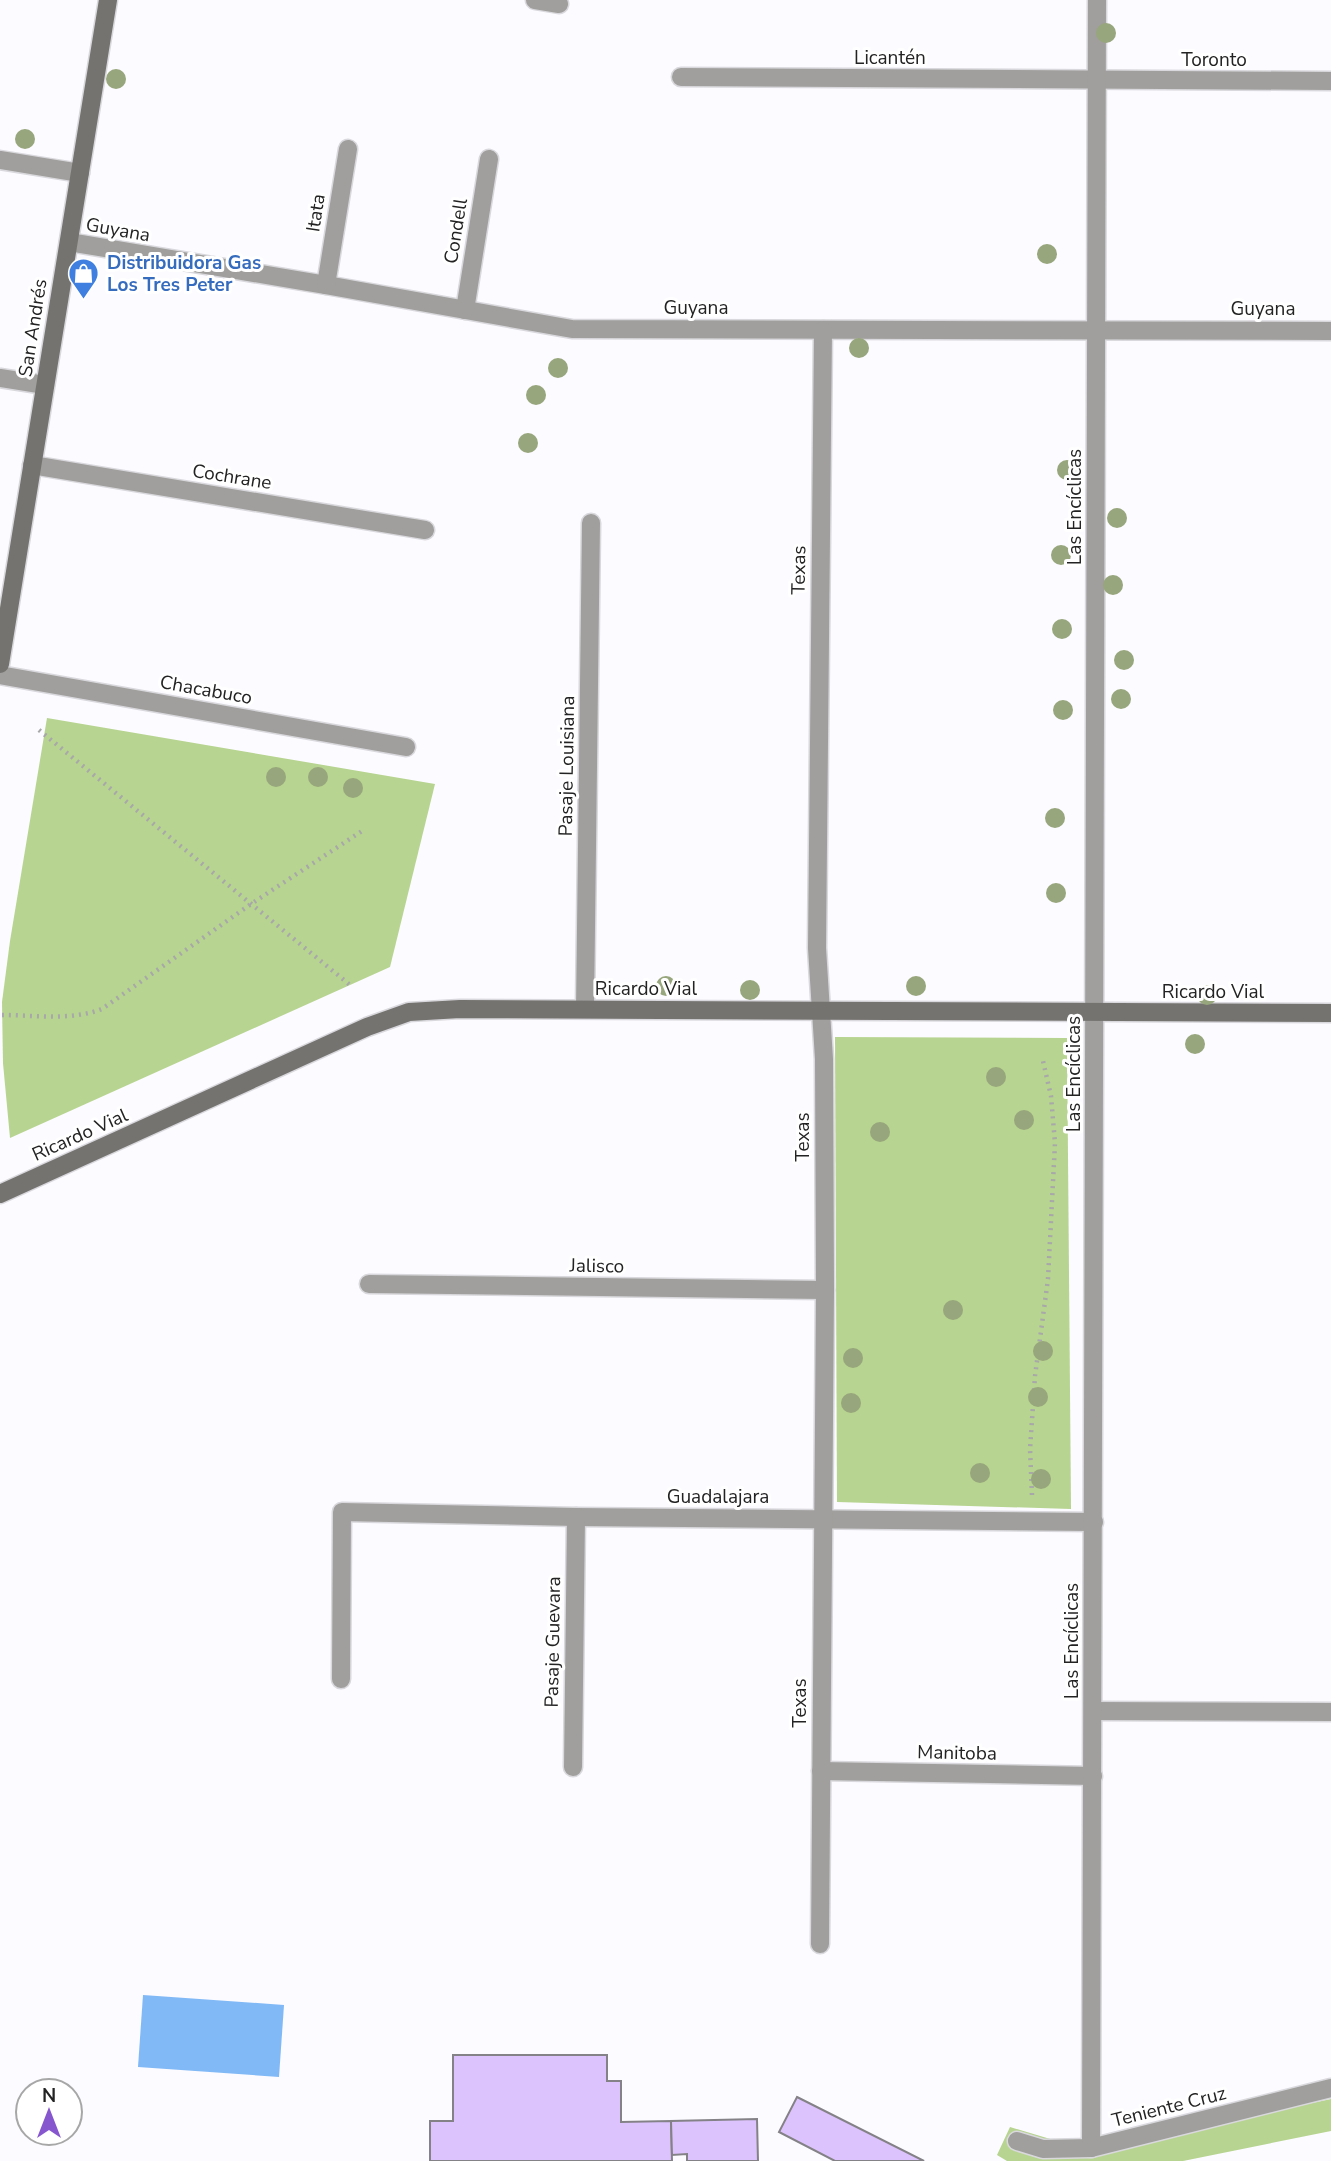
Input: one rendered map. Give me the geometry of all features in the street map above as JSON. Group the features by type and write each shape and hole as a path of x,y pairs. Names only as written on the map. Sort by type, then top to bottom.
{"street":[{"name":"San Andrés","path":"0,664 5,600 32,465 108,0"},
{"path":"535,0 559,4"},
{"name":"Las Encíclicas","path":"1091,2148 1097,0"},
{"name":"Licantén","path":"681,77 1097,81"},
{"name":"Toronto","path":"1097,81 1331,81"},
{"name":"Itata","path":"326,285 348,149"},
{"name":"Condell","path":"465,310 489,159"},
{"path":"0,160 80,173"},
{"name":"Guyana","path":"69,243 572,329 1331,331"},
{"name":"Texas","path":"820,1944 825,1290 824,1059 817,948 823,330"},
{"path":"0,378 45,385"},
{"name":"Cochrane","path":"32,465 425,530"},
{"name":"Pasaje Louisiana","path":"585,1009 592,523"},
{"name":"Chacabuco","path":"0,675 406,747"},
{"name":"Ricardo Vial","path":"0,1194 392,1017 428,1009 1331,1013"},
{"name":"Jalisco","path":"369,1284 825,1290"},
{"name":"Guadalajara","path":"341,1679 342,1512 1094,1522"},
{"name":"Pasaje Guevara","path":"573,1767 576,1517"},
{"path":"1093,1711 1331,1712"},
{"name":"Manitoba","path":"821,1771 1093,1776"},
{"name":"Teniente Cruz","path":"1017,2141 1043,2149 1091,2148 1331,2088"}],"path":[{"path":"39,730 350,985"},
{"path":"2,1015 88,1015 102,1009 251,904 362,831"},
{"path":"1035,1521 1030,1449 1035,1376 1048,1279 1055,1143 1051,1096 1043,1060"}],"green space":[{"path":"47,718 435,784 390,967 10,1138 3,1063 2,1002"},
{"path":"835,1037 1067,1038 1071,1509 837,1502"},
{"path":"1331,2099 1331,2131 1183,2161 1007,2161 997,2155 1010,2127 1087,2150"}],"water":[{"path":"143,1995 284,2005 279,2077 138,2067"}],"building":[{"path":"453,2055 607,2055 607,2081 621,2081 621,2122 671,2121 672,2161 430,2161 430,2121 453,2121"},
{"path":"797,2097 924,2161 835,2161 779,2132"},
{"path":"757,2119 758,2161 687,2161 687,2154 672,2155 671,2121"}],"place":[{"name":"Distribuidora Gas Los Tres Peter","path":"84,301"}]}
